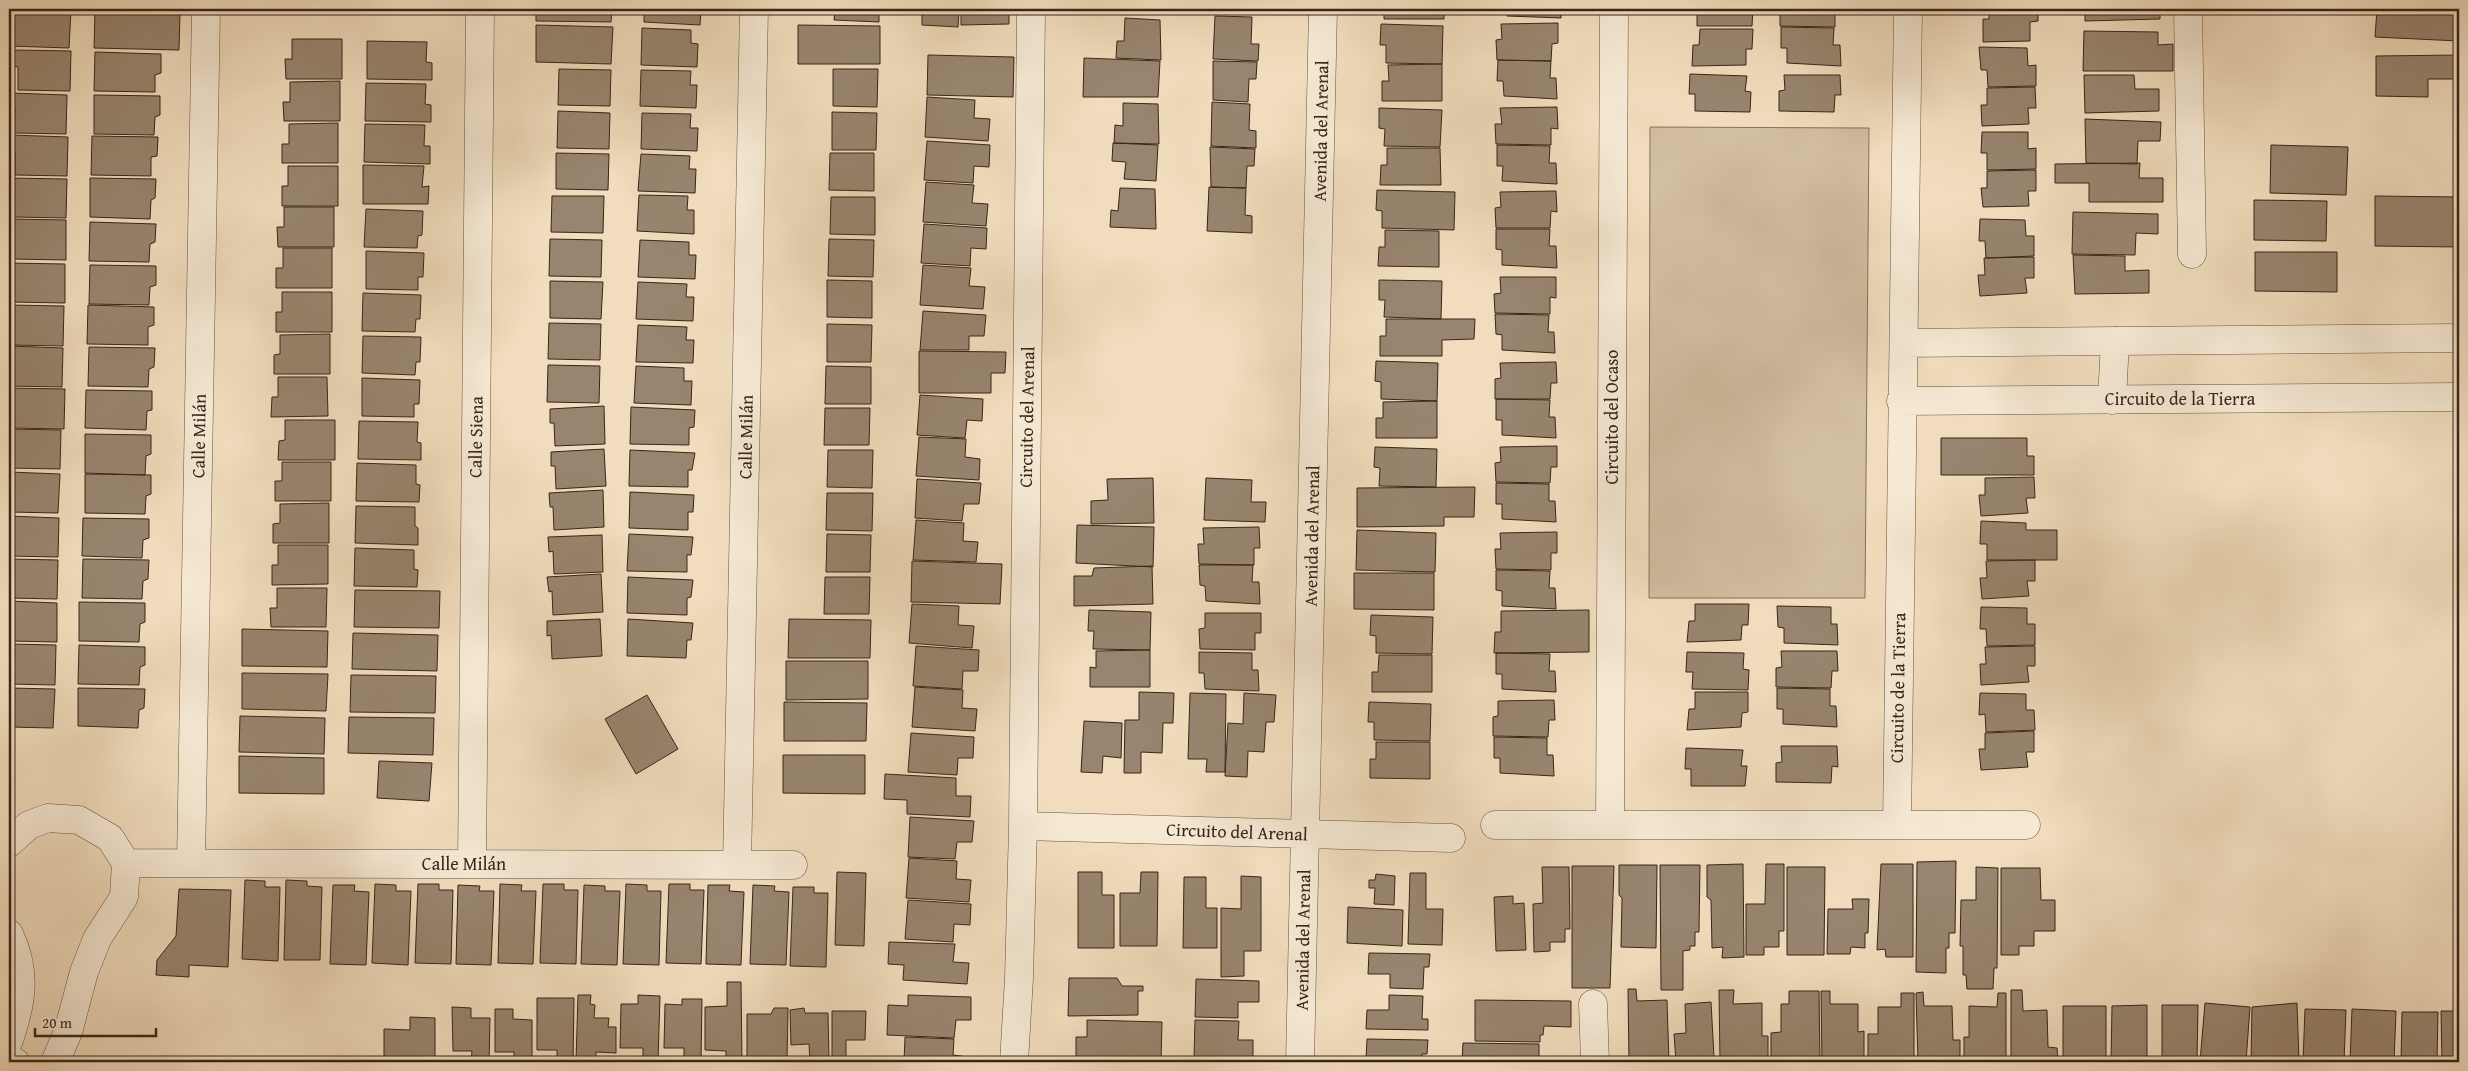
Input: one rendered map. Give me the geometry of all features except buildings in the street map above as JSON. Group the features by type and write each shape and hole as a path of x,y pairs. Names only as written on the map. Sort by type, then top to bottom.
{"street":[{"name":"Calle Milán","path":"192,863 206,9"},
{"name":"Calle Siena","path":"472,864 480,9"},
{"name":"Calle Milán","path":"737,865 754,9"},
{"name":"Circuito del Arenal","path":"1014,1062 1022,826 1030,9"},
{"name":"Avenida del Arenal","path":"1300,1062 1323,9"},
{"name":"Circuito del Ocaso","path":"1610,825 1614,9"},
{"name":"Circuito de la Tierra","path":"1897,825 1901,401 1904,343 1908,9"},
{"path":"2188,9 2192,254"},
{"path":"1904,343 2459,338"},
{"path":"2112,400 2115,341"},
{"name":"Circuito de la Tierra","path":"1901,401 2459,397"},
{"path":"9,843 29,825 48,818 79,820 110,838 126,863 124,898 97,939 90,955 68,1032 55,1062"},
{"path":"1495,825 2026,826"},
{"name":"Circuito del Arenal","path":"1022,826 1451,838"},
{"name":"Calle Milán","path":"126,863 793,865"},
{"path":"9,934 14,946 22,982 16,1020 9,1040"},
{"path":"1593,1004 1595,1062"},
{"path":"9,1059 15,1062"}],"shaded area":[{"path":"1650,127 1869,128 1865,598 1649,598"}]}
